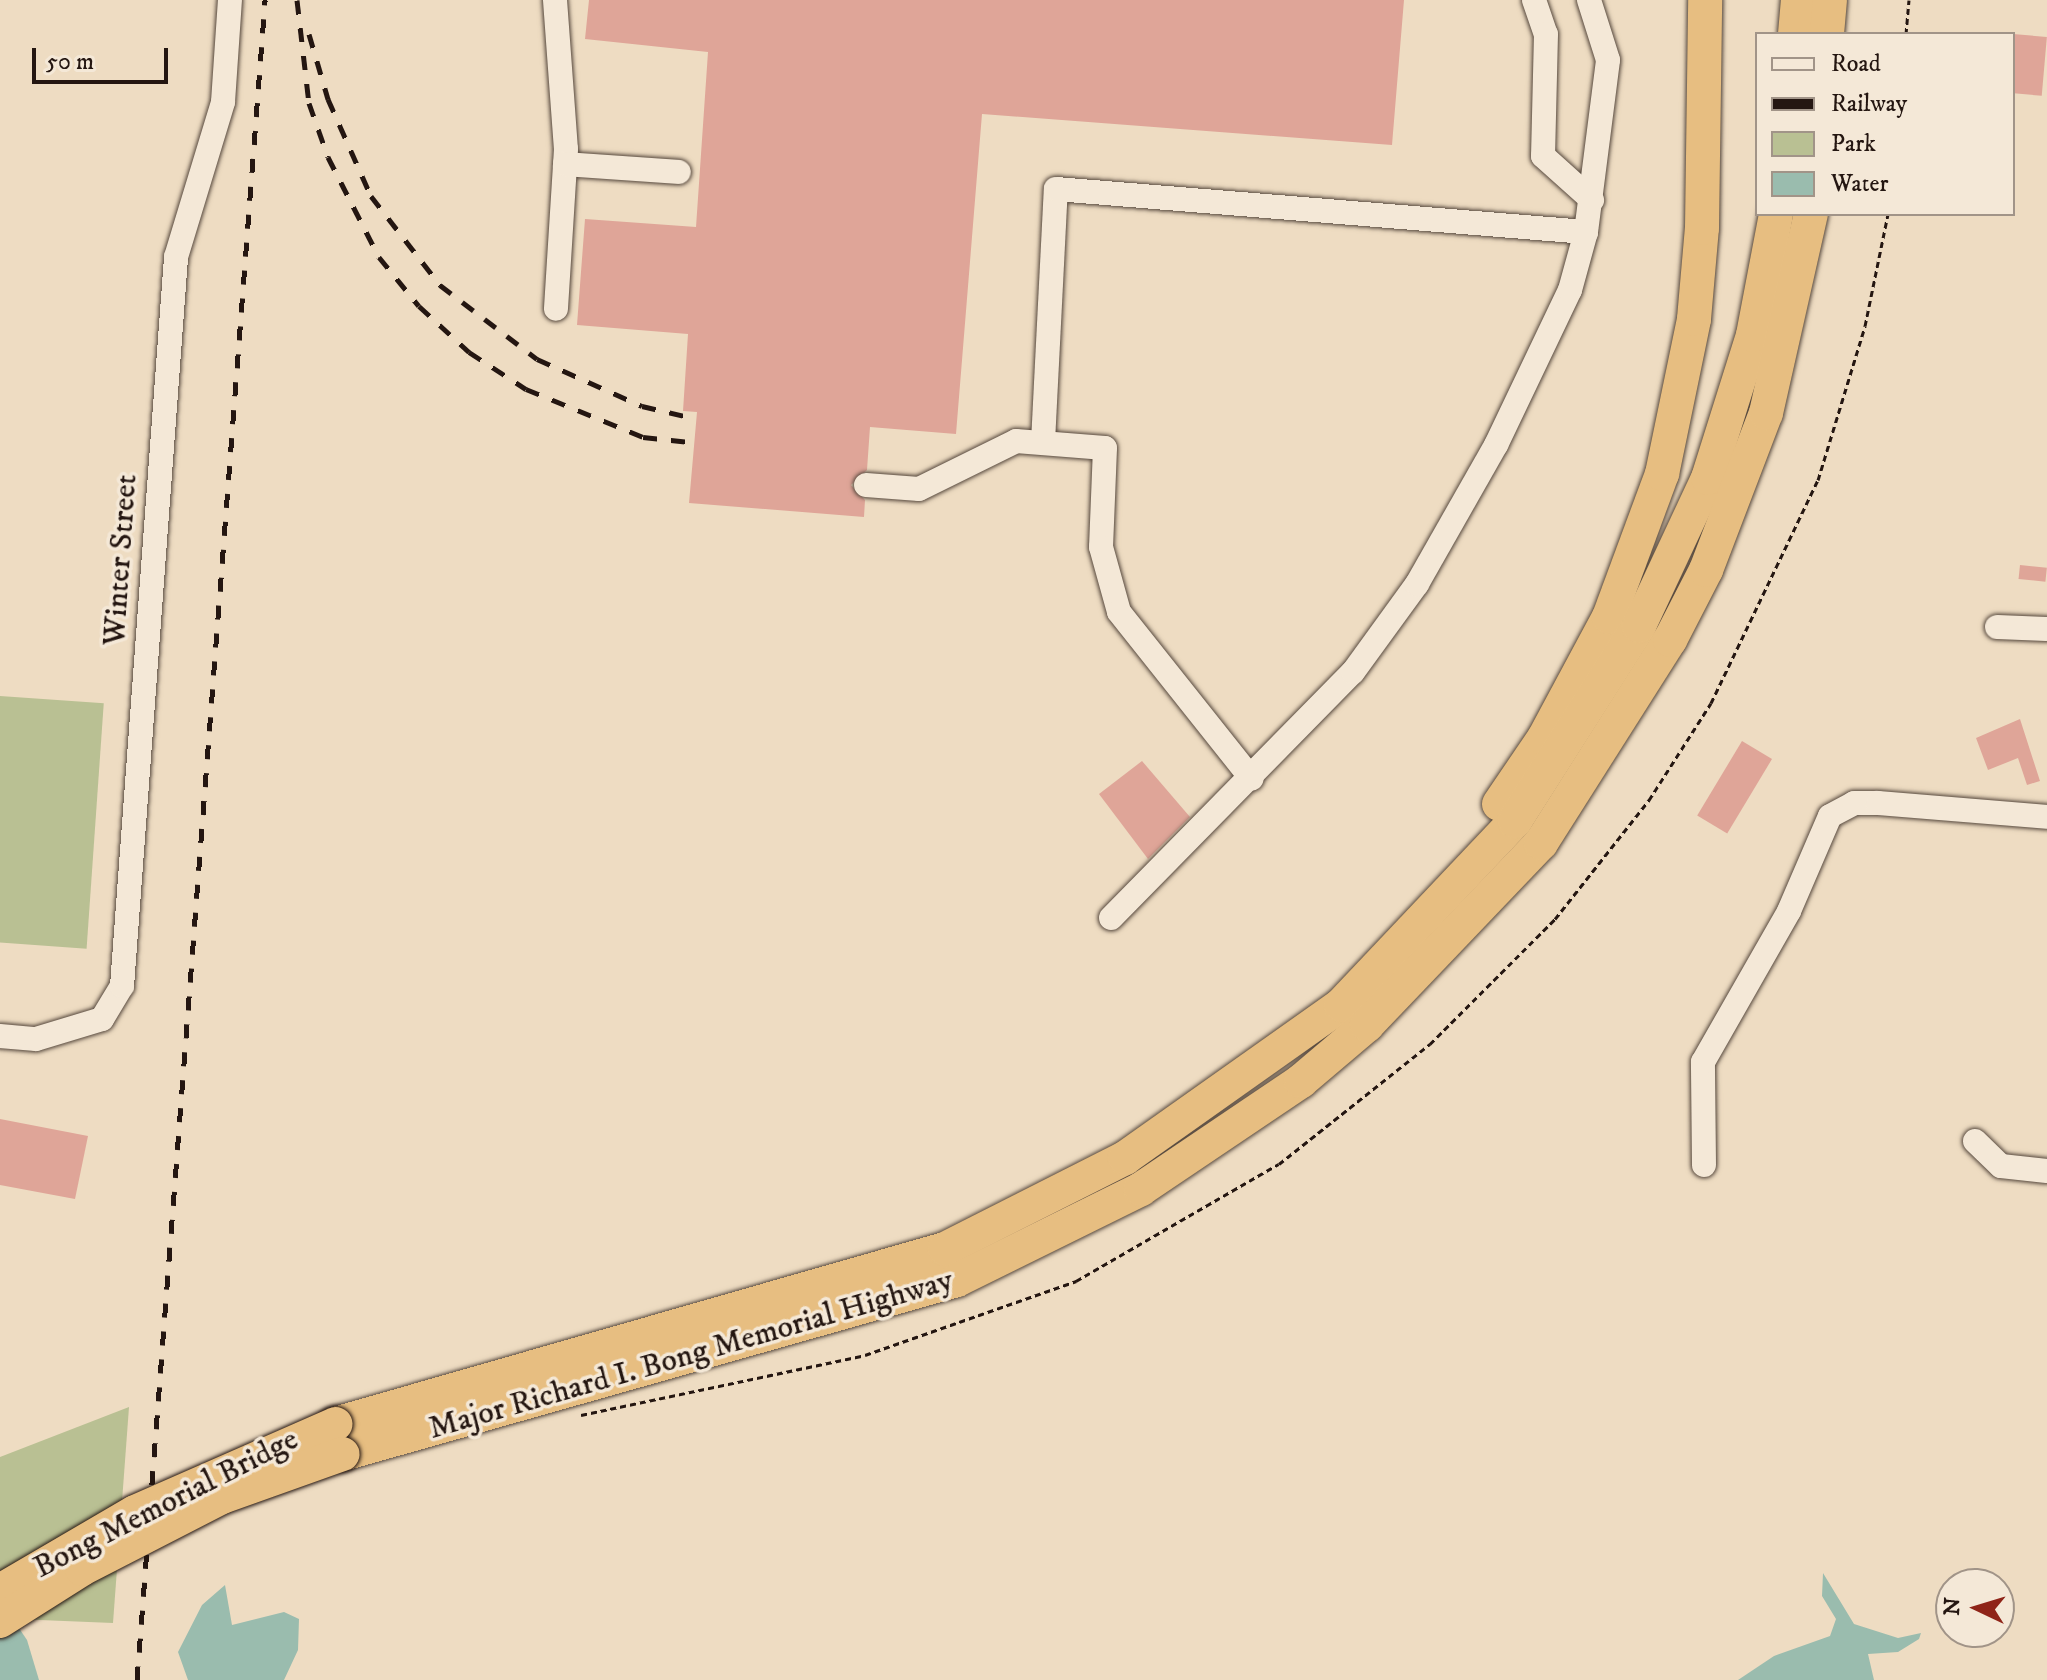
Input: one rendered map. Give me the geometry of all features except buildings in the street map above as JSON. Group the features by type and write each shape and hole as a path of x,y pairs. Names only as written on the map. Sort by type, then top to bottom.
{"highway":[{"path":"1201,1109 1449,867 1544,738 1609,617 1662,474 1694,319 1705,0"},
{"path":"1795,32 1798,0"},
{"path":"1827,32 1830,0"},
{"name":"Major Richard I. Bong Memorial Highway","path":"339,1439 945,1249 1059,1195 1201,1109 1341,1005 1401,949 1515,821 1564,752 1639,626 1708,478 1753,335 1776,216"},
{"name":"Major Richard I. Bong Memorial Highway","path":"339,1439 957,1280 1141,1189 1356,1035 1541,843 1634,706 1706,570 1766,413 1811,216"},
{"name":"Bong Memorial Bridge","path":"0,1591 147,1506 339,1439"},
{"name":"Bong Memorial Bridge","path":"0,1621 209,1504 339,1439"}],"street":[{"name":"Winter Street","path":"0,1036 36,1039 80,1028 113,1009 122,986 176,257 223,102 230,0"},
{"path":"555,0 565,164 556,309"},
{"path":"1534,0 1546,34 1543,156 1592,200"},
{"path":"1111,918 1252,779 1353,672 1417,584 1538,360 1586,232 1592,200 1608,60 1589,0"},
{"path":"565,164 679,172"},
{"path":"1043,442 1056,189 1586,232"},
{"path":"866,485 919,489 996,447 1043,442 1105,448 1101,547 1119,612 1252,779"},
{"path":"1997,627 2047,629"},
{"path":"1704,1165 1703,1062 1789,911 1830,816 1854,803 1878,803 2047,817"},
{"path":"1975,1141 2001,1166 2047,1171"}],"path":[{"path":"1906,32 1909,0"},
{"path":"570,1418 865,1355 1086,1277 1279,1164 1430,1044 1555,919 1656,789 1711,703 1786,557 1827,454 1887,216"}],"green space":[{"path":"0,696 104,703 87,949 0,943"},
{"path":"129,1407 113,1623 15,1619 0,1600 0,1457"}],"water":[{"path":"1823,1573 1854,1624 1898,1638 1921,1633 1919,1639 1898,1652 1868,1654 1874,1680 1738,1680 1774,1656 1830,1636 1836,1619 1822,1596"},
{"path":"225,1585 232,1625 284,1612 299,1619 298,1650 284,1680 188,1680 178,1652 202,1605"},
{"path":"0,1600 27,1640 39,1680 0,1680"}],"railway":[{"path":"137,1680 265,0"},
{"path":"297,0 309,103 328,157 379,257 419,306 469,352 526,389 643,437 690,442"},
{"path":"309,34 328,99 371,196 440,285 537,359 642,406 693,418"}]}
